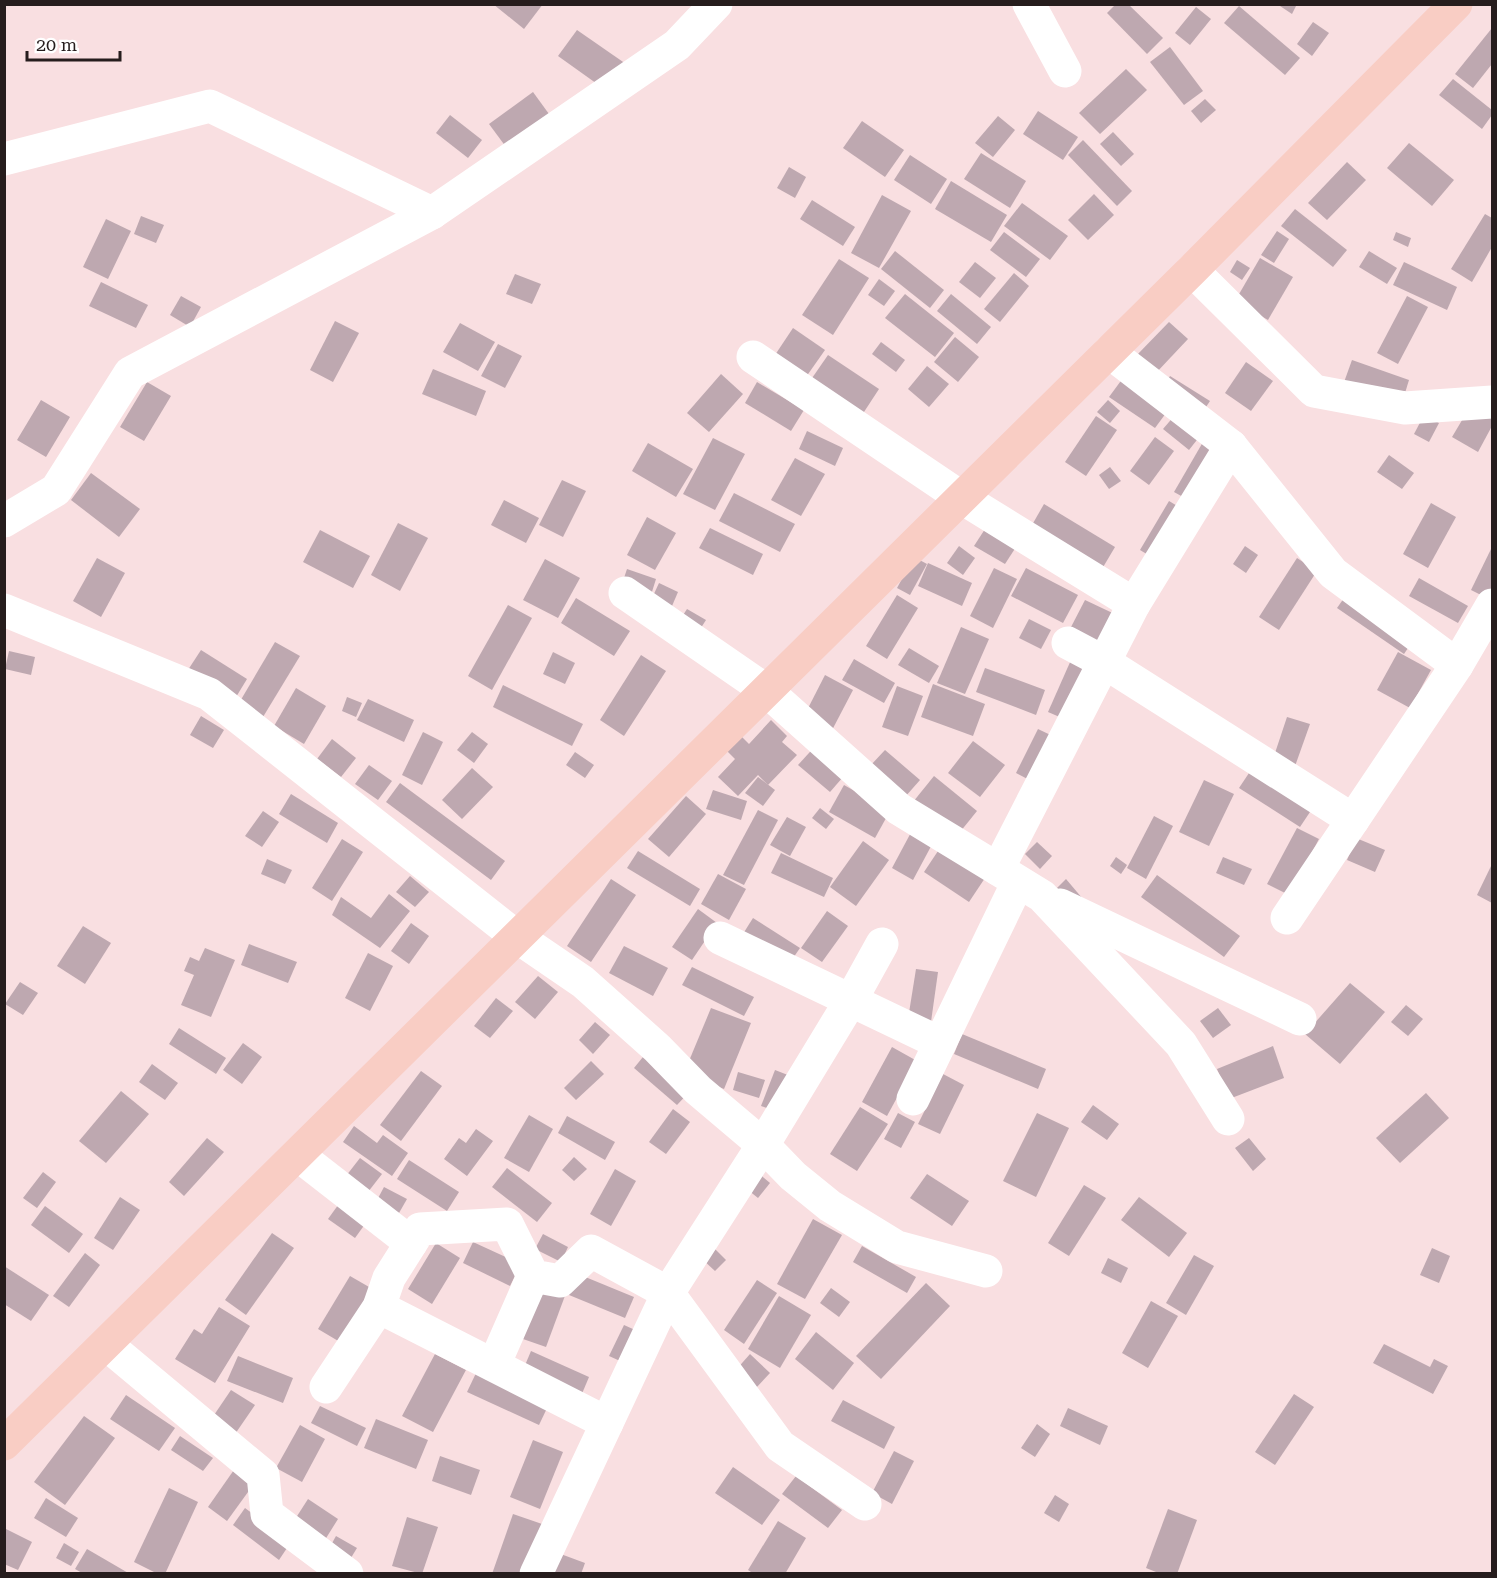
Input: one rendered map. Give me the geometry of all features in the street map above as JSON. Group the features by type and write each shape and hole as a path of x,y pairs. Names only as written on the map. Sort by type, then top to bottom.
{"main road":[{"path":"4,1444 1192,270 1456,4"}],"street":[{"path":"4,521 56,490 130,373 432,213 677,45 716,4"},
{"path":"1029,4 1065,71"},
{"path":"4,159 210,106 432,213"},
{"path":"1192,270 1314,391 1405,408 1492,402"},
{"path":"1109,352 1231,446 1333,573 1457,665"},
{"path":"753,357 962,498 1134,604"},
{"path":"913,1099 1019,882 1104,662 1134,604 1231,446"},
{"path":"625,593 767,691 899,809 1019,882 1300,1019"},
{"path":"1287,918 1457,665 1492,605"},
{"path":"4,610 209,694 517,937 583,982 657,1048 698,1090 830,1206 897,1247 986,1271"},
{"path":"1068,643 1104,662 1353,820"},
{"path":"1019,882 1181,1044 1228,1119"},
{"path":"720,938 940,1043"},
{"path":"536,1574 668,1293 763,1145 851,1000 882,944"},
{"path":"298,1155 411,1243"},
{"path":"326,1387 379,1307 389,1278 420,1229 507,1224 534,1276"},
{"path":"534,1276 560,1281 591,1251 668,1293 780,1446 865,1504"},
{"path":"494,1365 534,1276"},
{"path":"379,1307 607,1423"},
{"path":"106,1344 263,1475 267,1514 347,1574"}],"building":[{"path":"493,4 543,4 524,29"},
{"path":"1116,4 1128,4 1163,38 1147,54 1107,13"},
{"path":"1277,4 1297,4 1292,14"},
{"path":"1239,6 1300,58 1285,75 1224,23"},
{"path":"1196,7 1211,19 1190,45 1175,33"},
{"path":"1313,22 1329,33 1312,56 1297,44"},
{"path":"1492,28 1492,64 1473,88 1455,74"},
{"path":"577,30 626,64 607,91 558,56"},
{"path":"1170,47 1203,91 1184,105 1150,62"},
{"path":"1126,69 1147,90 1100,134 1079,113"},
{"path":"1453,79 1492,110 1492,115 1482,129 1439,95"},
{"path":"533,92 549,114 506,147 489,124"},
{"path":"1205,99 1216,110 1201,123 1191,111"},
{"path":"1038,111 1078,137 1063,160 1023,134"},
{"path":"450,115 482,140 468,158 436,133"},
{"path":"998,116 1015,130 993,157 975,143"},
{"path":"862,121 904,150 885,177 843,148"},
{"path":"1113,132 1134,154 1121,166 1100,144"},
{"path":"1083,140 1132,191 1117,206 1068,155"},
{"path":"1409,143 1454,180 1432,206 1387,168"},
{"path":"981,153 1026,181 1010,208 964,179"},
{"path":"910,155 947,179 931,204 894,180"},
{"path":"1347,162 1366,180 1327,220 1308,203"},
{"path":"789,167 806,177 795,198 777,188"},
{"path":"951,181 1007,215 991,242 935,209"},
{"path":"1094,194 1114,215 1088,240 1068,220"},
{"path":"882,195 911,211 879,268 851,253"},
{"path":"812,200 855,227 843,246 800,219"},
{"path":"1022,203 1068,236 1050,260 1004,226"},
{"path":"1295,209 1347,250 1333,267 1281,226"},
{"path":"1485,214 1492,218 1492,247 1472,282 1451,269"},
{"path":"141,216 164,225 156,243 134,234"},
{"path":"106,219 131,231 108,279 83,267"},
{"path":"1277,231 1289,239 1274,263 1261,255"},
{"path":"1004,232 1040,259 1026,277 990,250"},
{"path":"1396,232 1411,238 1408,247 1393,240"},
{"path":"895,251 944,290 930,308 881,269"},
{"path":"1369,251 1397,268 1387,284 1359,267"},
{"path":"1260,258 1293,277 1268,320 1235,301"},
{"path":"839,259 869,278 833,335 802,315"},
{"path":"1237,260 1250,268 1242,280 1230,272"},
{"path":"975,262 996,278 980,298 959,282"},
{"path":"1404,262 1457,287 1447,310 1393,285"},
{"path":"1014,273 1029,286 1000,322 984,309"},
{"path":"515,274 541,284 532,304 506,294"},
{"path":"879,279 895,291 884,306 868,295"},
{"path":"101,282 148,305 136,328 89,306"},
{"path":"905,294 954,333 935,357 885,318"},
{"path":"951,294 991,327 977,344 937,311"},
{"path":"181,296 201,307 190,327 170,315"},
{"path":"1407,296 1428,307 1398,364 1377,353"},
{"path":"335,321 359,333 333,382 310,370"},
{"path":"1169,322 1188,339 1155,374 1136,356"},
{"path":"460,323 495,342 478,371 443,352"},
{"path":"793,328 825,350 806,377 775,355"},
{"path":"955,337 979,357 958,382 934,362"},
{"path":"881,342 905,360 896,372 872,354"},
{"path":"498,344 522,356 505,388 481,376"},
{"path":"828,355 879,389 862,415 810,381"},
{"path":"1352,360 1409,380 1401,406 1343,385"},
{"path":"1246,362 1273,381 1251,411 1225,393"},
{"path":"927,366 949,384 929,407 908,389"},
{"path":"433,369 486,391 476,416 422,394"},
{"path":"721,374 743,394 709,432 687,413"},
{"path":"1170,376 1210,401 1200,416 1160,392"},
{"path":"1123,378 1169,409 1155,428 1109,397"},
{"path":"147,382 171,396 144,441 120,427"},
{"path":"757,382 804,410 791,431 745,403"},
{"path":"41,400 70,417 46,457 17,440"},
{"path":"1108,400 1120,411 1110,423 1097,412"},
{"path":"1474,400 1492,410 1492,426 1478,452 1452,437"},
{"path":"1175,415 1200,436 1189,450 1163,429"},
{"path":"1424,415 1439,423 1429,442 1414,434"},
{"path":"1096,416 1117,430 1086,476 1065,462"},
{"path":"807,431 843,448 835,466 799,449"},
{"path":"1155,437 1174,451 1149,485 1130,471"},
{"path":"713,438 745,454 715,510 683,494"},
{"path":"1203,442 1223,453 1194,503 1174,492"},
{"path":"648,443 693,469 676,497 632,471"},
{"path":"1389,455 1414,473 1402,489 1377,472"},
{"path":"795,458 825,474 801,516 771,500"},
{"path":"1110,467 1121,481 1109,489 1099,475"},
{"path":"91,473 140,509 119,537 71,500"},
{"path":"562,480 586,491 563,537 539,525"},
{"path":"734,493 795,524 780,552 719,521"},
{"path":"504,500 539,518 526,543 491,525"},
{"path":"1169,501 1189,513 1160,562 1140,550"},
{"path":"1431,503 1456,517 1428,568 1403,554"},
{"path":"1044,504 1115,547 1099,574 1028,532"},
{"path":"647,517 676,533 655,570 627,555"},
{"path":"398,523 428,538 400,591 371,575"},
{"path":"710,528 763,554 753,575 699,548"},
{"path":"985,529 1016,547 1005,564 974,546"},
{"path":"320,530 370,556 353,588 303,562"},
{"path":"959,546 975,558 963,575 947,563"},
{"path":"1245,546 1258,555 1246,573 1233,564"},
{"path":"1492,547 1492,596 1491,600 1471,590"},
{"path":"914,557 927,564 910,595 897,588"},
{"path":"97,558 125,573 101,617 73,601"},
{"path":"1297,558 1317,571 1279,630 1259,617"},
{"path":"545,559 580,578 558,618 523,600"},
{"path":"928,563 972,583 962,606 918,586"},
{"path":"994,568 1017,579 993,628 970,616"},
{"path":"1026,568 1078,595 1063,623 1011,596"},
{"path":"627,569 656,579 651,595 622,584"},
{"path":"1419,578 1468,606 1458,623 1409,596"},
{"path":"659,583 678,592 672,606 653,596"},
{"path":"1349,591 1416,636 1404,654 1337,608"},
{"path":"897,595 918,608 887,659 866,646"},
{"path":"576,598 630,631 614,656 561,623"},
{"path":"1085,600 1121,617 1106,647 1070,629"},
{"path":"508,605 532,618 492,690 468,676"},
{"path":"687,609 706,620 697,634 678,623"},
{"path":"1029,619 1051,630 1041,649 1019,638"},
{"path":"961,627 989,639 965,694 937,683"},
{"path":"275,642 300,656 263,717 239,703"},
{"path":"909,648 939,666 929,683 898,665"},
{"path":"201,650 247,679 233,702 186,673"},
{"path":"9,651 35,657 31,675 5,669"},
{"path":"553,652 575,663 565,684 543,674"},
{"path":"1398,652 1431,670 1410,708 1377,690"},
{"path":"641,655 666,671 624,736 600,720"},
{"path":"854,659 895,683 884,703 842,680"},
{"path":"1071,660 1093,670 1069,721 1048,712"},
{"path":"985,668 1045,690 1036,715 976,692"},
{"path":"825,675 853,690 830,734 802,720"},
{"path":"933,684 985,704 973,736 921,717"},
{"path":"503,685 583,724 572,746 493,707"},
{"path":"897,686 923,696 908,736 882,727"},
{"path":"296,688 326,706 304,744 274,726"},
{"path":"347,697 362,703 356,717 342,711"},
{"path":"368,699 414,720 404,742 357,720"},
{"path":"201,716 224,730 213,748 190,735"},
{"path":"1287,717 1310,724 1294,769 1272,762"},
{"path":"771,720 787,736 782,742 797,755 768,785 758,775 738,796 718,777 735,759 727,751 741,736 749,744"},
{"path":"1038,729 1061,740 1039,785 1016,773"},
{"path":"423,732 443,742 422,785 402,775"},
{"path":"472,732 488,744 474,763 457,750"},
{"path":"332,739 356,758 341,777 317,759"},
{"path":"973,741 1005,765 980,797 948,773"},
{"path":"819,742 850,769 830,792 798,765"},
{"path":"885,750 920,780 905,797 870,766"},
{"path":"575,752 594,765 585,778 566,765"},
{"path":"369,765 392,781 378,800 355,784"},
{"path":"472,768 493,787 462,819 442,800"},
{"path":"1251,770 1312,809 1300,827 1239,788"},
{"path":"934,776 977,811 956,837 913,802"},
{"path":"758,777 775,790 763,806 745,793"},
{"path":"1204,780 1234,794 1209,846 1179,832"},
{"path":"400,783 505,861 491,880 386,802"},
{"path":"844,785 890,811 875,838 829,812"},
{"path":"713,790 747,801 741,820 706,809"},
{"path":"291,794 338,823 327,843 279,814"},
{"path":"686,796 706,814 669,857 648,839"},
{"path":"820,808 834,819 826,829 812,818"},
{"path":"758,810 778,820 744,885 723,875"},
{"path":"263,811 279,822 262,847 245,836"},
{"path":"1154,816 1173,826 1146,879 1127,868"},
{"path":"787,817 806,827 790,856 770,845"},
{"path":"915,825 936,837 913,880 892,868"},
{"path":"1297,828 1319,839 1289,895 1267,884"},
{"path":"1356,838 1385,850 1375,872 1347,860"},
{"path":"342,839 363,852 332,901 312,888"},
{"path":"863,841 889,860 856,906 830,887"},
{"path":"1037,842 1052,856 1040,869 1025,854"},
{"path":"940,848 985,878 969,902 924,872"},
{"path":"638,851 700,889 690,906 627,868"},
{"path":"781,853 833,878 824,897 771,873"},
{"path":"1116,857 1127,865 1121,874 1110,866"},
{"path":"1223,857 1252,869 1244,885 1216,873"},
{"path":"267,859 292,870 285,884 261,874"},
{"path":"1492,864 1492,903 1477,895"},
{"path":"718,874 746,889 729,920 701,904"},
{"path":"1157,875 1240,936 1224,957 1141,897"},
{"path":"410,876 429,892 415,907 396,892"},
{"path":"611,879 636,895 591,962 567,946"},
{"path":"1066,879 1088,905 1079,912 1057,888"},
{"path":"389,894 410,911 380,948 332,915 341,897 371,918"},
{"path":"698,909 717,923 692,960 672,947"},
{"path":"827,911 848,926 822,962 801,948"},
{"path":"753,918 800,948 787,967 741,937"},
{"path":"411,923 429,936 409,964 391,951"},
{"path":"83,926 111,943 85,984 57,966"},
{"path":"249,944 297,962 288,983 241,965"},
{"path":"624,946 668,968 653,996 609,973"},
{"path":"205,948 235,960 211,1017 181,1005 194,975 184,971 190,957 199,961"},
{"path":"368,953 393,966 370,1011 345,998"},
{"path":"692,967 754,997 744,1016 682,985"},
{"path":"916,969 938,972 931,1022 908,1019"},
{"path":"538,976 558,992 535,1019 515,1002"},
{"path":"20,982 38,993 23,1015 5,1004"},
{"path":"1350,983 1385,1012 1340,1064 1305,1034"},
{"path":"496,998 513,1011 490,1038 474,1026"},
{"path":"1406,1005 1423,1019 1408,1036 1391,1022"},
{"path":"711,1008 751,1023 724,1089 684,1073"},
{"path":"1218,1008 1231,1025 1213,1038 1200,1021"},
{"path":"595,1022 610,1035 593,1054 579,1040"},
{"path":"179,1028 226,1058 216,1074 169,1044"},
{"path":"962,1034 1046,1069 1038,1089 954,1054"},
{"path":"243,1043 262,1057 242,1084 223,1070"},
{"path":"1273,1046 1284,1078 1229,1099 1217,1069"},
{"path":"892,1047 917,1061 887,1116 862,1102"},
{"path":"647,1052 691,1090 677,1105 634,1068"},
{"path":"591,1061 604,1074 576,1100 564,1088"},
{"path":"152,1064 178,1083 165,1100 139,1082"},
{"path":"775,1070 793,1077 780,1113 761,1106"},
{"path":"421,1071 442,1086 401,1141 380,1125"},
{"path":"738,1072 765,1080 759,1098 733,1090"},
{"path":"943,1074 964,1085 940,1134 918,1124"},
{"path":"121,1091 149,1114 106,1163 79,1141"},
{"path":"1426,1093 1449,1118 1400,1163 1376,1138"},
{"path":"1093,1105 1119,1124 1107,1140 1081,1122"},
{"path":"860,1107 888,1124 857,1171 830,1154"},
{"path":"673,1109 690,1122 666,1154 649,1142"},
{"path":"898,1113 915,1122 901,1148 884,1139"},
{"path":"1037,1113 1069,1128 1036,1197 1003,1181"},
{"path":"529,1115 553,1129 529,1172 504,1158"},
{"path":"567,1116 615,1142 605,1160 558,1133"},
{"path":"354,1126 377,1143 383,1135 408,1153 392,1176 343,1142"},
{"path":"476,1129 493,1141 467,1176 444,1159 459,1138 466,1143"},
{"path":"207,1138 224,1152 184,1196 169,1182"},
{"path":"1249,1138 1266,1159 1253,1171 1235,1148"},
{"path":"574,1157 587,1169 574,1181 562,1170"},
{"path":"360,1158 382,1174 368,1192 346,1176"},
{"path":"409,1160 459,1192 447,1211 397,1179"},
{"path":"507,1168 552,1203 537,1222 492,1187"},
{"path":"615,1169 636,1181 611,1226 590,1214"},
{"path":"756,1171 770,1183 758,1198 743,1186"},
{"path":"43,1172 56,1182 37,1208 23,1198"},
{"path":"927,1174 969,1201 952,1226 910,1198"},
{"path":"1084,1185 1106,1198 1069,1256 1048,1243"},
{"path":"384,1187 407,1199 399,1213 376,1202"},
{"path":"120,1197 140,1210 113,1250 94,1238"},
{"path":"1139,1197 1187,1233 1169,1257 1121,1220"},
{"path":"341,1201 368,1220 355,1238 328,1219"},
{"path":"45,1206 83,1234 69,1253 31,1225"},
{"path":"813,1219 842,1235 805,1299 777,1284"},
{"path":"272,1233 294,1248 246,1315 225,1300"},
{"path":"543,1234 568,1247 561,1262 535,1249"},
{"path":"473,1242 521,1264 510,1286 463,1263"},
{"path":"436,1243 460,1258 432,1304 408,1289"},
{"path":"862,1246 916,1277 907,1293 853,1262"},
{"path":"713,1247 726,1260 715,1271 702,1259"},
{"path":"1432,1248 1450,1256 1439,1283 1420,1275"},
{"path":"85,1253 100,1265 69,1307 53,1296"},
{"path":"1194,1255 1214,1266 1186,1315 1166,1303"},
{"path":"1108,1258 1128,1268 1121,1283 1101,1273"},
{"path":"4,1266 49,1295 31,1321 4,1304"},
{"path":"578,1274 634,1297 625,1318 569,1295"},
{"path":"350,1276 376,1291 345,1345 318,1329"},
{"path":"757,1280 777,1293 744,1344 724,1330"},
{"path":"926,1283 950,1306 881,1379 856,1356"},
{"path":"543,1285 566,1293 546,1347 523,1339"},
{"path":"831,1288 850,1302 839,1317 820,1303"},
{"path":"779,1296 811,1315 780,1368 748,1349"},
{"path":"1151,1301 1178,1316 1148,1368 1122,1353"},
{"path":"219,1307 250,1326 215,1383 175,1359 194,1329 202,1334"},
{"path":"624,1325 644,1334 629,1365 609,1356"},
{"path":"816,1332 854,1363 833,1390 795,1359"},
{"path":"1384,1344 1430,1367 1434,1359 1448,1366 1433,1394 1373,1363"},
{"path":"531,1351 589,1377 581,1396 523,1370"},
{"path":"435,1354 466,1370 433,1432 402,1416"},
{"path":"750,1354 770,1373 755,1389 735,1371"},
{"path":"238,1356 293,1378 283,1403 227,1381"},
{"path":"477,1371 549,1404 539,1425 467,1392"},
{"path":"231,1390 255,1405 233,1437 210,1421"},
{"path":"1294,1394 1314,1407 1275,1465 1255,1452"},
{"path":"126,1395 175,1428 159,1451 110,1419"},
{"path":"843,1400 895,1427 884,1449 831,1421"},
{"path":"320,1406 366,1428 357,1446 311,1423"},
{"path":"1068,1408 1108,1426 1100,1445 1060,1426"},
{"path":"84,1416 115,1438 65,1505 34,1482"},
{"path":"376,1419 428,1440 416,1469 364,1448"},
{"path":"1037,1424 1050,1434 1035,1457 1021,1448"},
{"path":"300,1425 325,1439 302,1482 276,1468"},
{"path":"180,1436 213,1458 203,1471 171,1450"},
{"path":"533,1440 563,1452 540,1509 510,1497"},
{"path":"894,1451 914,1461 892,1504 872,1493"},
{"path":"440,1456 480,1470 471,1495 432,1481"},
{"path":"236,1467 256,1481 227,1521 208,1507"},
{"path":"733,1467 780,1500 762,1525 715,1493"},
{"path":"796,1476 842,1510 828,1528 782,1494"},
{"path":"169,1488 198,1502 165,1574 158,1574 134,1562"},
{"path":"1055,1495 1069,1504 1059,1522 1044,1513"},
{"path":"46,1498 78,1518 66,1537 34,1518"},
{"path":"308,1499 338,1519 323,1543 292,1524"},
{"path":"245,1508 291,1542 279,1560 233,1525"},
{"path":"1168,1509 1197,1520 1177,1574 1161,1574 1146,1568"},
{"path":"513,1514 545,1525 528,1574 492,1574"},
{"path":"407,1517 438,1527 422,1574 392,1566"},
{"path":"778,1521 806,1538 785,1574 754,1574 748,1570"},
{"path":"4,1528 32,1542 18,1570 4,1564"},
{"path":"336,1536 357,1548 346,1566 326,1554"},
{"path":"64,1543 79,1552 71,1566 56,1558"},
{"path":"87,1549 130,1574 84,1574 75,1569"},
{"path":"558,1553 585,1563 581,1574 549,1574"}]}
